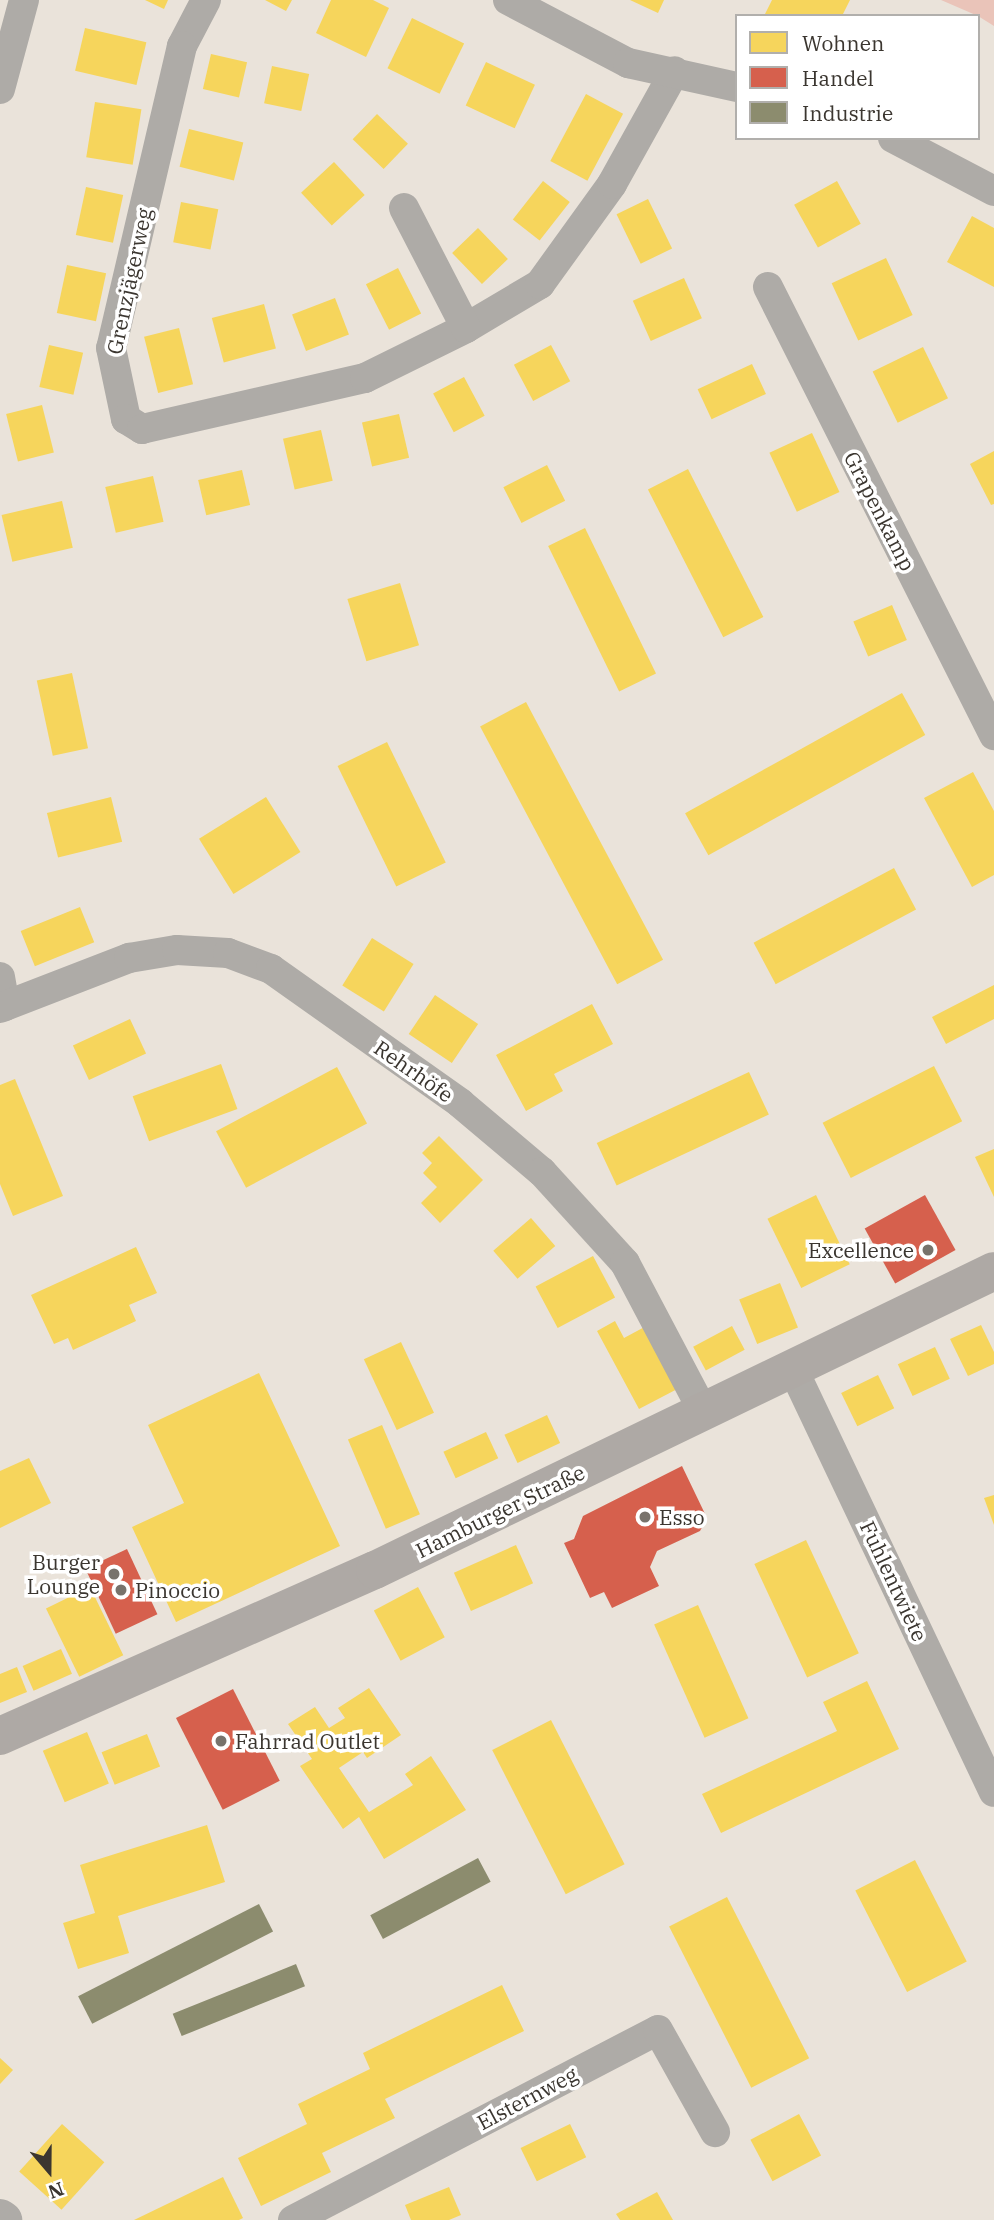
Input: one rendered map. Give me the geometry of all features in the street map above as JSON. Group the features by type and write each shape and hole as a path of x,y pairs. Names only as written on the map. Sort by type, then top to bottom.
{"main road":[{"name":"Hamburger Straße","path":"0,1736 375,1570 994,1271"}],"street":[{"path":"0,89 24,0"},
{"name":"Grenzjägerweg","path":"206,0 182,46 111,348 126,419 142,429 365,378 466,328 540,284 561,261 612,184 675,71"},
{"path":"508,0 628,63 735,86"},
{"path":"897,140 994,191"},
{"path":"404,208 466,328"},
{"name":"Grapenkamp","path":"768,287 994,735"},
{"name":"Rehrhöfe","path":"2,997 129,958 177,950 228,953 271,970 460,1103 542,1172 625,1263 703,1411"},
{"name":"Fuhlentwiete","path":"793,1369 994,1793"},
{"name":"Elsternweg","path":"293,2220 658,2030 715,2132"}],"shaded area":[{"path":"941,0 994,0 994,26 980,17 980,14 973,14"}],"building: Wohnen":[{"path":"145,0 168,0 164,9"},
{"path":"265,0 292,0 286,11"},
{"path":"331,0 373,0 389,8 366,57 316,33"},
{"path":"630,0 664,0 658,13"},
{"path":"772,0 850,0 843,14 765,14"},
{"path":"412,18 464,43 440,94 387,68"},
{"path":"85,28 146,42 136,85 75,71"},
{"path":"211,54 247,62 239,97 203,89"},
{"path":"486,62 535,85 515,128 466,106"},
{"path":"272,66 309,74 301,111 264,103"},
{"path":"586,94 623,114 587,181 550,161"},
{"path":"95,102 141,109 133,165 86,157"},
{"path":"377,114 408,144 384,169 353,139"},
{"path":"189,129 243,143 234,180 180,167"},
{"path":"334,162 365,195 332,226 301,193"},
{"path":"543,181 570,202 540,241 513,220"},
{"path":"837,181 861,224 818,248 794,205"},
{"path":"86,187 123,195 113,243 76,235"},
{"path":"648,199 672,248 641,264 617,214"},
{"path":"181,202 218,209 210,249 173,242"},
{"path":"972,216 994,228 994,287 947,262"},
{"path":"478,228 508,259 482,284 452,253"},
{"path":"886,258 913,315 858,340 832,283"},
{"path":"67,265 106,273 96,321 57,313"},
{"path":"398,268 421,313 389,330 366,284"},
{"path":"684,278 702,318 651,341 633,301"},
{"path":"335,298 349,334 306,351 292,314"},
{"path":"264,304 276,348 224,362 212,318"},
{"path":"179,328 193,384 158,393 144,337"},
{"path":"49,345 83,353 73,395 39,387"},
{"path":"551,345 570,381 533,401 514,365"},
{"path":"923,347 948,398 898,423 873,372"},
{"path":"752,364 766,394 712,419 698,389"},
{"path":"464,377 485,416 454,432 433,393"},
{"path":"42,405 54,453 18,461 6,414"},
{"path":"399,414 409,458 372,466 362,423"},
{"path":"321,430 333,481 295,489 283,439"},
{"path":"812,433 839,492 797,512 769,453"},
{"path":"994,451 994,504 991,505 970,464"},
{"path":"547,465 565,501 522,523 503,487"},
{"path":"688,469 763,617 723,637 648,489"},
{"path":"242,470 250,505 206,515 198,480"},
{"path":"153,476 164,522 116,533 105,487"},
{"path":"62,501 73,548 12,562 2,515"},
{"path":"585,528 656,674 619,692 548,546"},
{"path":"400,583 419,645 366,661 347,599"},
{"path":"892,605 907,640 868,656 853,621"},
{"path":"72,673 88,748 53,756 37,680"},
{"path":"902,693 925,735 708,855 685,813"},
{"path":"526,702 663,960 617,984 480,726"},
{"path":"387,742 446,862 396,887 338,766"},
{"path":"973,772 994,811 994,875 972,887 924,798"},
{"path":"111,797 122,842 58,858 47,813"},
{"path":"266,797 300,852 233,894 199,839"},
{"path":"894,868 916,909 776,984 754,943"},
{"path":"80,907 94,942 35,966 21,931"},
{"path":"372,938 414,964 384,1011 342,985"},
{"path":"994,985 994,1019 946,1044 932,1017"},
{"path":"435,995 478,1024 452,1063 409,1034"},
{"path":"592,1004 613,1044 554,1074 563,1091 526,1111 496,1055"},
{"path":"130,1019 146,1053 89,1080 73,1046"},
{"path":"221,1064 237,1109 149,1141 133,1096"},
{"path":"934,1066 962,1121 851,1178 823,1123"},
{"path":"337,1067 367,1124 246,1188 216,1131"},
{"path":"749,1072 769,1115 617,1186 597,1143"},
{"path":"15,1079 63,1196 13,1216 0,1184 0,1085"},
{"path":"439,1136 483,1180 440,1223 421,1203 437,1187 423,1173 432,1163 422,1153"},
{"path":"994,1149 994,1197 975,1157"},
{"path":"816,1195 850,1264 801,1288 767,1219"},
{"path":"531,1218 555,1246 518,1279 493,1251"},
{"path":"136,1247 157,1293 129,1305 136,1321 73,1350 68,1338 54,1344 31,1295"},
{"path":"593,1256 615,1297 558,1328 536,1287"},
{"path":"780,1283 798,1328 757,1344 739,1299"},
{"path":"615,1321 624,1338 650,1324 683,1386 639,1409 597,1331"},
{"path":"981,1325 994,1352 994,1364 968,1376 950,1339"},
{"path":"732,1326 745,1350 706,1370 693,1347"},
{"path":"401,1342 434,1413 397,1430 364,1359"},
{"path":"935,1347 950,1379 913,1396 898,1364"},
{"path":"259,1373 340,1546 176,1622 132,1527 184,1503 148,1425"},
{"path":"878,1375 894,1408 857,1426 841,1393"},
{"path":"547,1415 560,1443 518,1463 504,1435"},
{"path":"382,1425 420,1514 386,1529 348,1439"},
{"path":"486,1432 498,1458 456,1478 443,1452"},
{"path":"29,1458 51,1503 0,1528 0,1471"},
{"path":"994,1495 994,1525 984,1498"},
{"path":"806,1540 859,1653 807,1677 754,1564"},
{"path":"516,1545 533,1583 471,1611 454,1573"},
{"path":"90,1587 123,1655 79,1677 46,1608"},
{"path":"418,1587 445,1637 401,1661 374,1610"},
{"path":"698,1605 748,1718 705,1738 654,1625"},
{"path":"61,1649 72,1674 34,1691 23,1666"},
{"path":"17,1667 27,1692 0,1703 0,1674"},
{"path":"867,1681 899,1749 721,1833 702,1794 837,1731 823,1702"},
{"path":"369,1688 401,1735 367,1758 363,1752 339,1768 369,1812 413,1785 405,1774 431,1756 466,1810 384,1859 359,1817 343,1829 300,1766 312,1759 288,1724 315,1707 329,1728 345,1718 338,1708"},
{"path":"551,1720 625,1864 566,1894 492,1750"},
{"path":"87,1732 109,1784 65,1802 43,1751"},
{"path":"147,1734 160,1766 115,1785 102,1752"},
{"path":"207,1825 225,1882 118,1916 129,1953 78,1969 63,1923 95,1913 80,1865"},
{"path":"915,1860 967,1962 907,1992 855,1890"},
{"path":"727,1897 809,2058 751,2088 669,1927"},
{"path":"502,1985 524,2031 385,2099 395,2118 322,2153 331,2172 261,2206 238,2158 307,2124 298,2104 370,2069 363,2053"},
{"path":"0,2058 13,2070 0,2084"},
{"path":"799,2114 821,2155 773,2181 750,2140"},
{"path":"62,2124 104,2162 62,2210 19,2172"},
{"path":"570,2124 586,2157 537,2181 521,2148"},
{"path":"223,2177 243,2218 239,2220 134,2220"},
{"path":"449,2187 461,2215 449,2220 411,2220 405,2205"},
{"path":"657,2192 673,2220 620,2220 616,2214"}],"building: Handel":[{"path":"925,1195 956,1250 895,1284 865,1228"},
{"name":"Esso","path":"682,1466 707,1518 700,1531 657,1551 650,1567 659,1586 612,1608 604,1592 590,1598 564,1543 574,1539 583,1516"},
{"path":"127,1549 157,1614 116,1634 85,1568"},
{"path":"233,1689 280,1781 223,1810 176,1718"}],"building: Industrie":[{"path":"478,1858 491,1882 383,1939 370,1915"},
{"path":"259,1904 273,1932 92,2024 78,1996"},
{"path":"296,1964 305,1986 182,2036 173,2014"}],"place":[{"name":"Excellence","path":"928,1250"},
{"name":"Esso","path":"645,1517"},
{"name":"Burger Lounge","path":"114,1574"},
{"name":"Pinoccio","path":"121,1590"},
{"name":"Fahrrad Outlet","path":"221,1741"}]}
